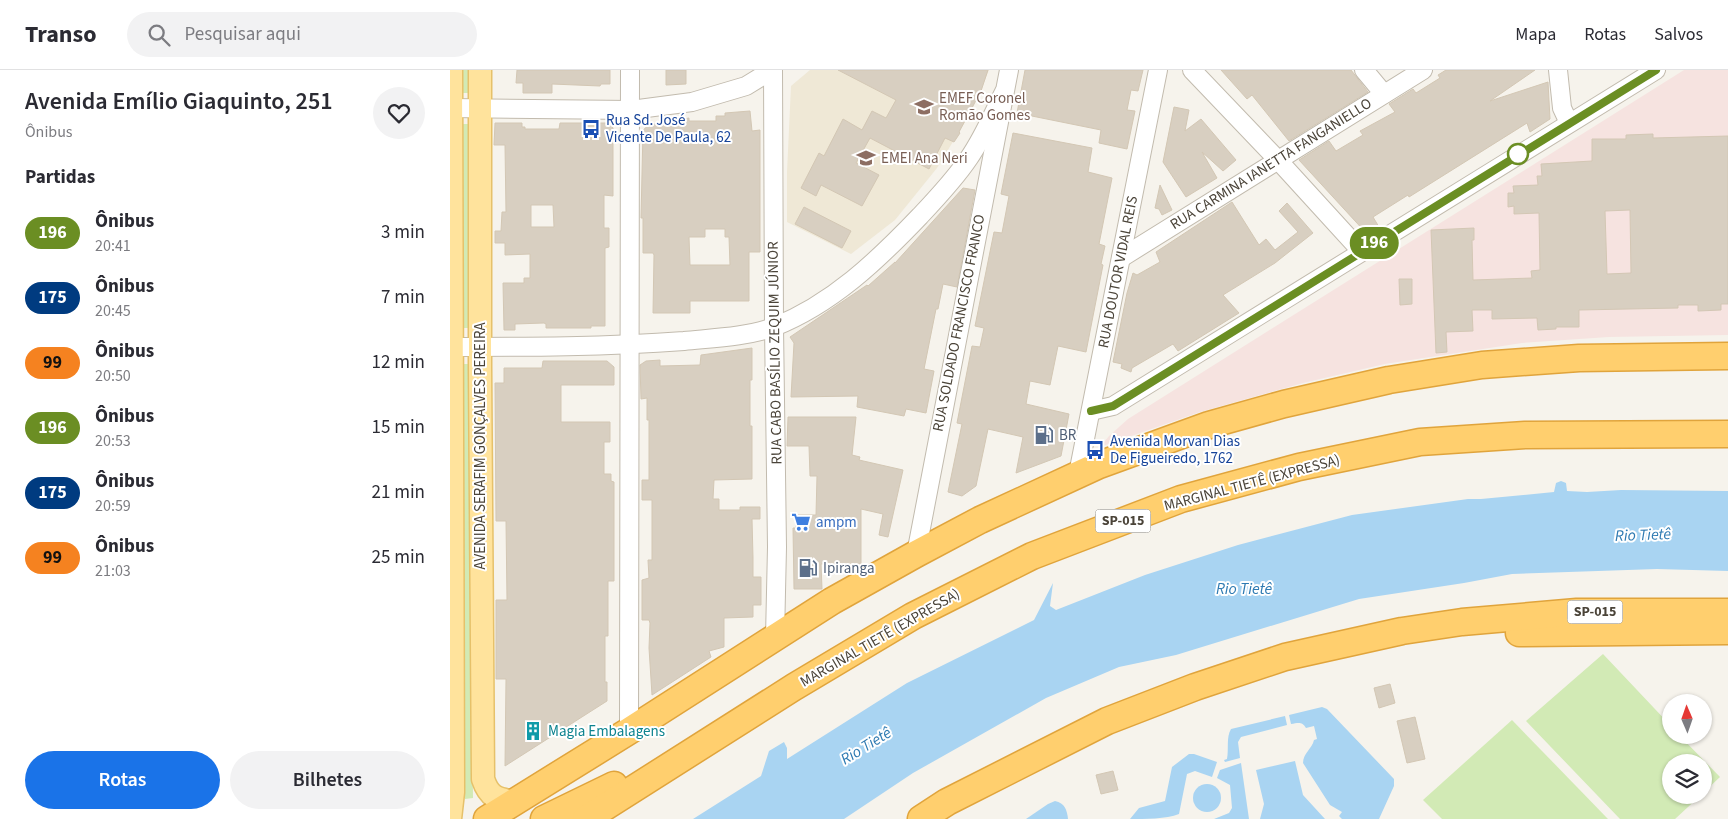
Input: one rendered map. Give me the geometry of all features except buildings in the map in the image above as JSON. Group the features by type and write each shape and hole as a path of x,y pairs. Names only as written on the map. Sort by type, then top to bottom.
{"highway":[{"path":"1698,356 1728,362"},
{"path":"486,819 629,731 832,601 980,520 1099,465 1209,425 1284,404 1389,380 1482,366 1579,358 1728,356"},
{"path":"1525,436 1556,420 1728,416"},
{"name":"MARGINAL TIETÊ (EXPRESSA)","path":"586,819 794,687 913,616 1032,556 1181,499 1299,467 1420,442 1525,436 1728,434"},
{"name":"SP-015","path":"921,819 947,802 1107,721 1195,687 1285,657 1402,631 1462,622 1578,612 1728,612"},
{"path":"1462,622 1494,630 1518,633 1728,631"},
{"path":"544,819 610,785 653,775"}],"main road":[{"name":"AVENIDA SERAFIM GONÇALVES PEREIRA","path":"450,819 454,792 450,347 451,70"},
{"name":"AVENIDA SERAFIM GONÇALVES PEREIRA","path":"480,70 483,779 492,796 515,802"}],"street":[{"path":"629,731 630,70"},
{"path":"451,108 631,110 692,102 746,86 773,70"},
{"name":"RUA CABO BASÍLIO ZEQUIM JÚNIOR","path":"773,70 777,547 775,637"},
{"path":"450,347 629,345 712,338 755,332 774,327 816,306 843,289 890,247 953,180 981,138 1004,92 1009,70"},
{"name":"RUA DOUTOR VIDAL REIS","path":"1078,474 1158,70"},
{"path":"1192,70 1362,251"},
{"path":"1364,70 1384,94"},
{"name":"RUA CARMINA IANETTA FANGANIELLO","path":"1120,258 1423,70"},
{"path":"1558,70 1562,108 1569,122"},
{"path":"1091,411 1113,406 1569,122 1656,70"},
{"name":"RUA SOLDADO FRANCISCO FRANCO","path":"916,554 1004,92"}],"shaded area":[{"name":"EMEI Ana Neri","path":"810,70 989,70 971,112 937,168 895,220 851,254 787,222 791,86"},
{"path":"1684,70 1728,70 1728,335 1609,337 1522,343 1385,364 1303,383 1200,412 1100,447 1128,419"}],"green space":[{"path":"462,70 469,70 470,93 462,93"},
{"path":"462,124 469,124 470,328 462,328"},
{"path":"462,364 469,364 473,798 465,799"},
{"path":"1603,654 1662,716 1662,744 1688,744 1698,754 1662,754 1662,804 1691,804 1675,819 1620,819 1526,721"},
{"path":"1512,720 1608,819 1442,819 1423,800"},
{"path":"1712,769 1720,777 1712,784"}],"water":[{"name":"Rio Tietê","path":"1561,481 1566,483 1567,491 1728,491 1728,571 1657,569 1512,574 1359,599 1176,655 1119,667 1046,698 913,773 844,819 693,819 761,776 769,751 784,742 787,748 787,759 907,683 1034,620 1053,583 1050,606 1056,610 1145,575 1238,545 1352,515 1468,499 1554,492 1556,483"},
{"path":"1322,707 1327,709 1394,779 1394,786 1379,819 1342,819 1339,816 1342,812 1330,805 1303,763 1314,740 1317,739 1314,726 1306,728 1301,723 1291,724 1289,715"},
{"path":"1285,716 1287,725 1241,737 1238,742 1240,758 1225,762 1231,729"},
{"path":"1189,754 1217,762 1212,777 1195,771 1187,774 1179,814 1162,818 1130,819 1139,808 1165,801 1172,767"},
{"path":"1295,761 1303,795 1325,819 1260,819 1264,804 1256,770"},
{"path":"1241,763 1249,819 1214,819 1229,813 1232,808 1230,785 1217,778 1220,770"},
{"path":"1207,784 1217,788 1221,798 1217,808 1207,812 1197,808 1193,798 1197,788"},
{"path":"1055,801 1065,807 1068,819 1026,819 1048,804"}],"bus line":[{"name":"196","path":"1091,411 1113,406 1569,122 1656,70"}],"place":[{"name":"EMEF Coronel Romão Gomes","path":"924,107"},
{"name":"Rua Sd. José Vicente De Paula, 62","path":"591,129"},
{"name":"EMEI Ana Neri","path":"866,158"},
{"name":"BR","path":"1044,435"},
{"name":"Avenida Morvan Dias De Figueiredo, 1762","path":"1095,450"},
{"name":"ampm","path":"801,522"},
{"name":"Ipiranga","path":"808,568"},
{"name":"Magia Embalagens","path":"533,731"}]}
